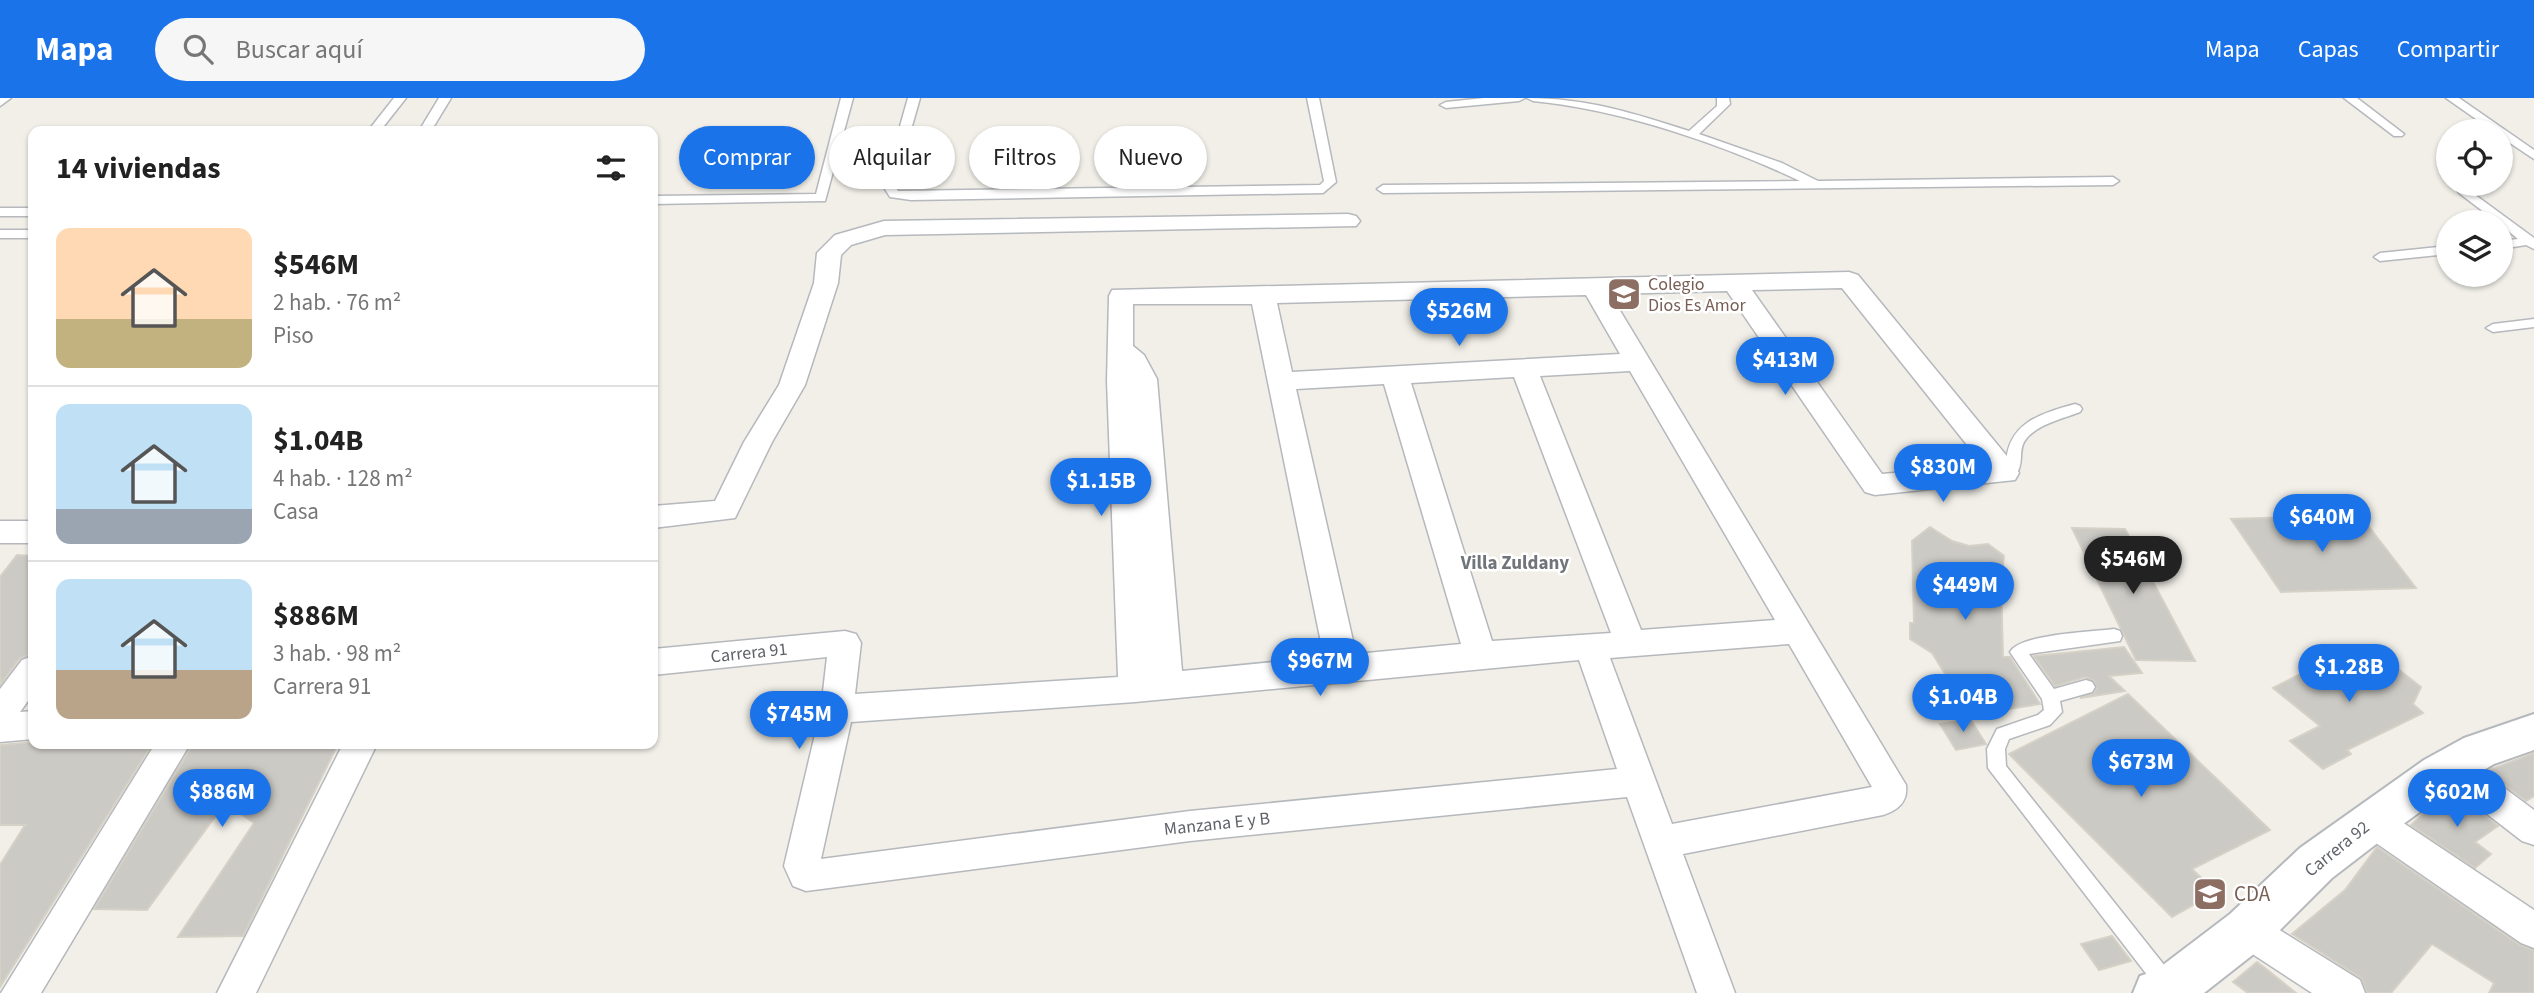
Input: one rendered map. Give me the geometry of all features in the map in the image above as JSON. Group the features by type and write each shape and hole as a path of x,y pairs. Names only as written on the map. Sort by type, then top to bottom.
{"street":[{"path":"658,517 725,511 758,442 792,385 826,283 829,253 843,240 884,228 1349,221"},
{"path":"1135,689 1120,381 1121,296 1263,296 1849,280 2005,473"},
{"path":"1733,282 1875,485 2005,473"},
{"path":"1593,286 1889,785 1890,793 1883,800 1662,842"},
{"path":"1263,296 1343,670"},
{"path":"1121,349 1135,361 1144,379 1167,685"},
{"path":"1282,381 1638,362"},
{"path":"1524,368 1631,644"},
{"path":"1395,375 1480,655"},
{"path":"0,532 28,532"},
{"path":"836,709 1135,689 1480,655 1798,631"},
{"name":"Carrera 91","path":"658,662 845,643 836,709"},
{"path":"1590,647 1716,993"},
{"path":"0,715 28,676"},
{"name":"Manzana E y B","path":"836,709 802,866 806,875 1190,827 1640,781"},
{"path":"0,728 28,725"},
{"name":"Carrera 92","path":"2164,991 2247,930 2316,863 2372,821 2479,751 2534,732"},
{"path":"20,993 170,749"},
{"path":"236,993 358,749"},
{"path":"2451,767 2534,830"},
{"path":"2372,821 2534,932"},
{"path":"2247,930 2346,993"}],"lane":[{"path":"0,103 5,98"},
{"path":"378,126 400,98"},
{"path":"428,126 445,98"},
{"path":"658,200 821,198 846,98"},
{"path":"914,98 889,186 894,194 911,196 1323,189 1330,182 1313,98"},
{"path":"1446,105 1519,98"},
{"path":"1533,98 1567,100 1621,113 1777,166 1820,186"},
{"path":"1691,135 1721,108 1724,104 1723,98"},
{"path":"2350,98 2398,134"},
{"path":"2452,98 2482,119"},
{"path":"2513,141 2534,155"},
{"path":"1383,189 2113,181"},
{"path":"2471,196 2532,243"},
{"path":"0,212 28,212"},
{"path":"0,234 28,234"},
{"path":"2513,244 2532,243"},
{"path":"2380,257 2436,251"},
{"path":"2493,328 2534,323"},
{"path":"2005,473 2013,467 2014,447 2027,431 2041,422 2075,409"},
{"path":"2114,636 2026,647 2018,652 2050,697 2053,712 2044,720 2003,734 1996,748 1997,768 2164,991"},
{"path":"2050,697 2086,687"}],"building":[{"path":"2360,515 2416,588 2281,592 2231,519"},
{"path":"1930,527 1952,541 1969,546 1988,544 2004,556 2001,582 2003,657 2010,657 2040,704 1971,715 1932,653 1910,639 1910,623 1914,623 1912,541"},
{"path":"2072,528 2125,529 2195,661 2136,660"},
{"path":"17,555 28,556 28,656 20,658 0,685 0,577"},
{"path":"2124,647 2142,673 2109,676 2125,691 2080,698 2094,693 2097,688 2094,681 2085,677 2055,686 2034,656"},
{"path":"2347,650 2358,658 2380,655 2421,687 2413,704 2423,713 2347,750 2351,754 2323,769 2290,741 2320,726 2273,688"},
{"path":"2128,694 2270,830 2192,869 2216,892 2172,917 2009,754"},
{"path":"1970,719 1986,744 1956,750 1940,724"},
{"path":"28,742 28,749 149,749 0,987 0,865 25,825 0,825 0,745"},
{"path":"190,749 336,749 243,936 178,937 254,823 225,803 147,910 94,909"},
{"path":"2534,753 2534,796 2526,801 2487,771"},
{"path":"2455,793 2498,826 2475,842 2491,854 2475,868 2411,825 2426,811"},
{"path":"2377,847 2520,945 2534,950 2534,993 2489,993 2494,983 2432,944 2391,993 2367,993 2361,978 2292,934 2345,890"},
{"path":"2112,936 2131,961 2099,970 2081,944"},
{"path":"2257,962 2296,993 2248,993 2233,982"}],"place":[{"name":"Colegio Dios Es Amor","path":"1624,294"},
{"name":"CDA","path":"2210,894"}],"district":[{"name":"Villa Zuldany","path":"1515,563"}]}
